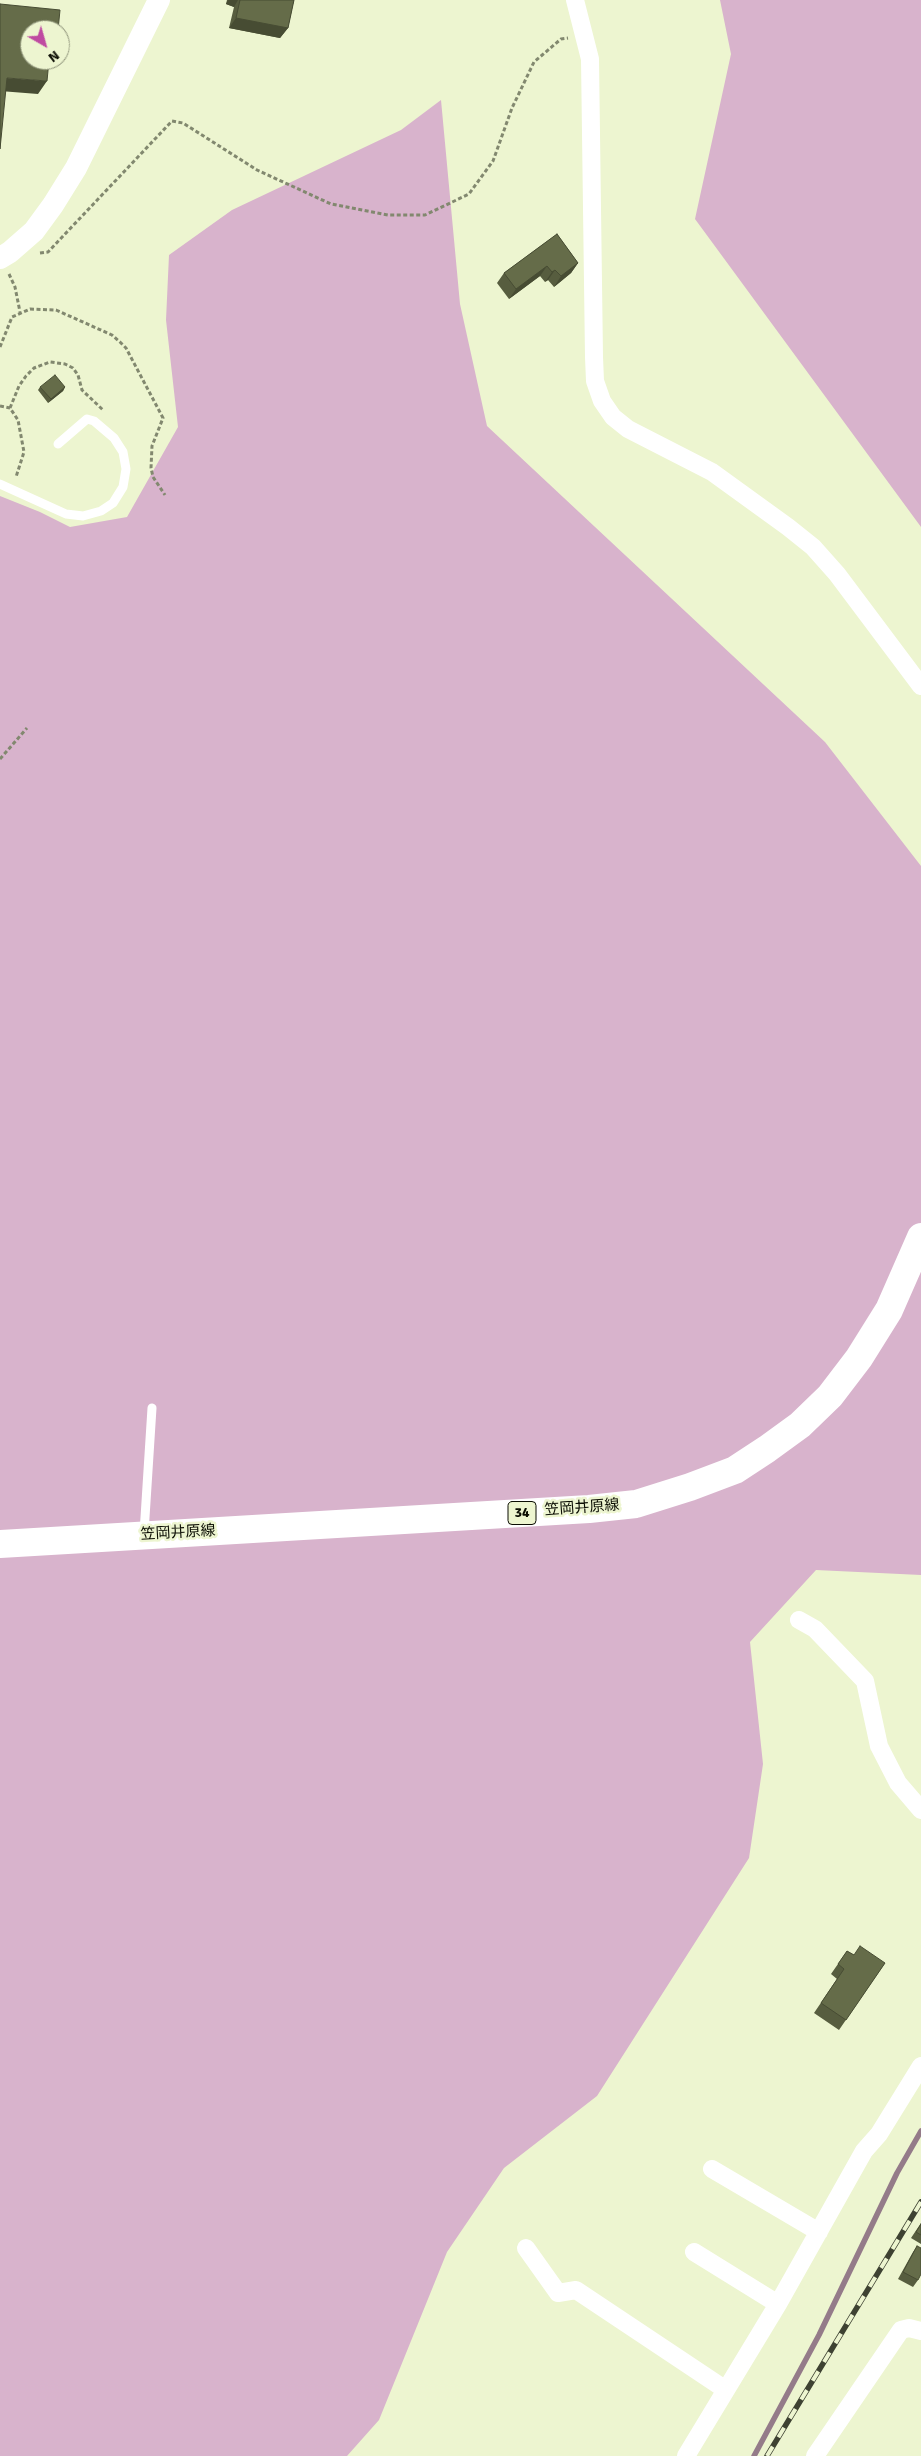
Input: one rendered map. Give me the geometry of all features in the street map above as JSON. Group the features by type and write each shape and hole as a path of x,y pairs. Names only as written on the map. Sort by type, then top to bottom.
{"main road":[{"name":"笠岡井原線","path":"0,1544 589,1509 636,1504 690,1487 734,1470 767,1449 800,1424 830,1396 859,1358 889,1310 921,1238"}],"street":[{"path":"3,264 34,231 76,168 159,0"},
{"path":"575,0 590,58 594,357 595,381 602,401 614,417 628,429 712,472 813,547 837,574 921,686"},
{"path":"799,1620 816,1629 865,1681 879,1746 898,1783 921,1810"},
{"path":"686,2456 778,2304 864,2151 879,2134 921,2066"},
{"path":"712,2169 819,2232"},
{"path":"526,2248 558,2294 576,2290 726,2390"},
{"path":"694,2252 778,2304"},
{"path":"816,2456 900,2330 909,2328 921,2331"}],"lane":[{"path":"0,484 66,514 83,516 101,511 113,503 123,487 126,469 123,452 114,438 94,421 87,419 58,444"},
{"path":"144,1535 152,1408"}],"path":[{"path":"21,243 34,254 48,252 172,121 183,123 256,170 331,204 388,214 425,215 469,194 493,161 512,108 534,62 561,39 584,34"},
{"path":"3,264 14,287 20,312"},
{"path":"0,347 12,317 30,309 56,310 112,336 126,348 163,418 152,446 150,468 153,477 165,495"},
{"path":"10,408 19,386 34,368 50,362 57,362 74,368 82,390 108,415"},
{"path":"0,406 10,408 18,420 24,452 11,489"},
{"path":"0,759 27,728"}],"shaded area":[{"path":"720,0 921,0 921,527 695,219 731,54"},
{"path":"441,100 460,304 487,426 825,742 921,866 921,1575 816,1570 750,1642 763,1764 749,1858 597,2096 504,2168 447,2252 379,2420 347,2456 0,2456 0,496 40,512 70,527 127,517 178,427 166,320 169,255 232,210 401,130"}],"building":[{"path":"240,0 294,0 288,28 236,18"},
{"path":"0,4 60,10 59,20 20,20 20,70 48,70 47,81 7,78 0,149"},
{"path":"557,234 578,263 561,276 555,270 552,272 547,266 516,289 504,273"},
{"path":"55,375 65,387 51,399 40,387"},
{"path":"860,1946 885,1963 846,2020 821,2003 844,1969 838,1964 847,1951 854,1955"},
{"path":"921,2224 921,2235 916,2232"},
{"path":"917,2246 921,2248 921,2274 918,2280 903,2272"}],"waterway":[{"path":"754,2456 819,2335 897,2173 921,2131"}],"railway":[{"path":"767,2456 921,2202"}]}
